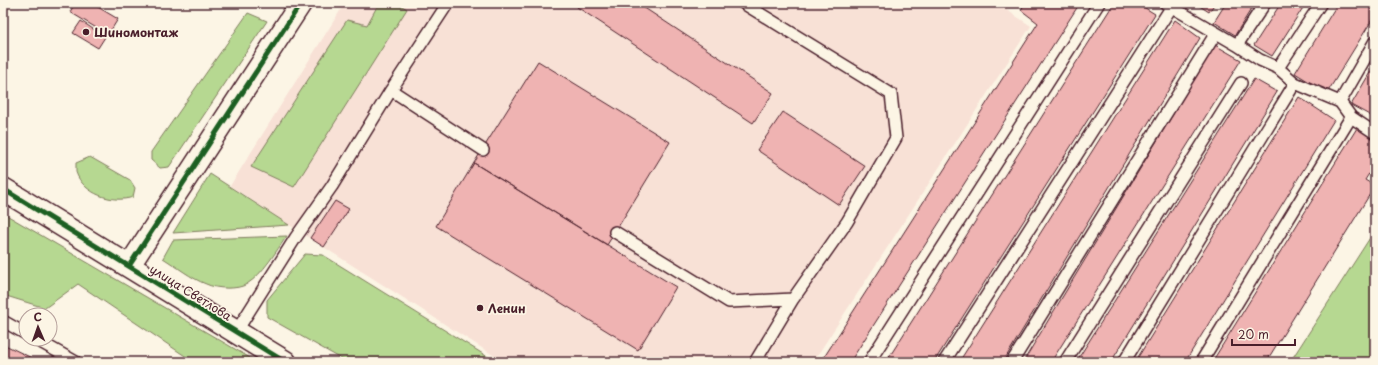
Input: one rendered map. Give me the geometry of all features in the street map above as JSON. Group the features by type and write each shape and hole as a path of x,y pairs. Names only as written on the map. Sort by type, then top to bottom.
{"street":[{"path":"129,266 301,3"},
{"name":"улица Светлова","path":"3,189 285,362"}],"lane":[{"path":"236,332 296,237 332,186 391,90 448,3"},
{"path":"743,3 891,94 896,138 847,222 793,299 754,362"},
{"path":"869,362 1099,3"},
{"path":"1237,45 1265,3"},
{"path":"1278,68 1321,3"},
{"path":"944,362 1170,4 1260,60 1278,68 1295,83 1340,102 1351,117 1375,133"},
{"path":"1012,362 1216,33"},
{"path":"1340,102 1375,41"},
{"path":"1065,362 1241,83"},
{"path":"1124,362 1295,83"},
{"path":"391,90 483,150"},
{"path":"1201,362 1351,117"},
{"path":"615,232 730,302 793,299"},
{"path":"3,320 18,329"},
{"path":"50,347 76,362"}],"shaded area":[{"path":"345,3 996,3 1031,26 813,362 504,362 230,186"}],"green space":[{"path":"379,3 397,3 407,9 294,187 251,167 347,20 367,25"},
{"path":"248,13 267,21 169,167 160,168 151,160 151,152"},
{"path":"90,157 130,180 135,188 133,197 125,199 108,198 85,186 76,172 76,163"},
{"path":"210,174 289,225 173,233"},
{"path":"3,213 257,362 194,362 78,284 46,307 42,307 3,295"},
{"path":"1375,230 1375,362 1290,362"},
{"path":"287,236 269,262 253,280 243,286 238,287 227,288 210,286 195,279 163,258 173,240"},
{"path":"305,254 323,255 496,362 347,362 267,317 267,300"}],"building":[{"path":"75,3 91,3 118,19 108,35 70,12"},
{"path":"579,3 637,3 773,93 753,123 577,7"},
{"path":"1025,3 1080,3 850,362 821,362 1038,23 1021,10"},
{"path":"1114,3 1137,3 1155,14 934,362 886,362"},
{"path":"1195,3 1215,3 1209,12"},
{"path":"1226,3 1255,3 1235,35 1214,22"},
{"path":"1281,3 1306,3 1272,56 1254,45"},
{"path":"1338,3 1375,3 1375,15 1327,93 1295,73"},
{"path":"1175,20 1200,38 1003,362 959,362"},
{"path":"81,21 105,37 98,48 73,33"},
{"path":"1215,45 1241,60 1051,362 1023,362"},
{"path":"538,61 670,142 607,245 474,163"},
{"path":"1375,64 1375,118 1351,105"},
{"path":"1254,79 1277,92 1111,362 1076,362"},
{"path":"1299,97 1334,120 1185,362 1135,362"},
{"path":"783,112 865,166 839,205 757,150"},
{"path":"1357,128 1375,139 1375,164 1365,180 1375,186 1266,362 1212,362"},
{"path":"474,163 676,287 638,350 436,226"},
{"path":"335,201 349,209 324,247 310,238"},
{"path":"3,344 40,362 3,362"}],"cycle path":[{"path":"129,266 301,3"},
{"path":"3,189 285,362"}],"place":[{"name":"Шиномонтаж","path":"86,32"},
{"name":"Ленин","path":"480,308"}]}
